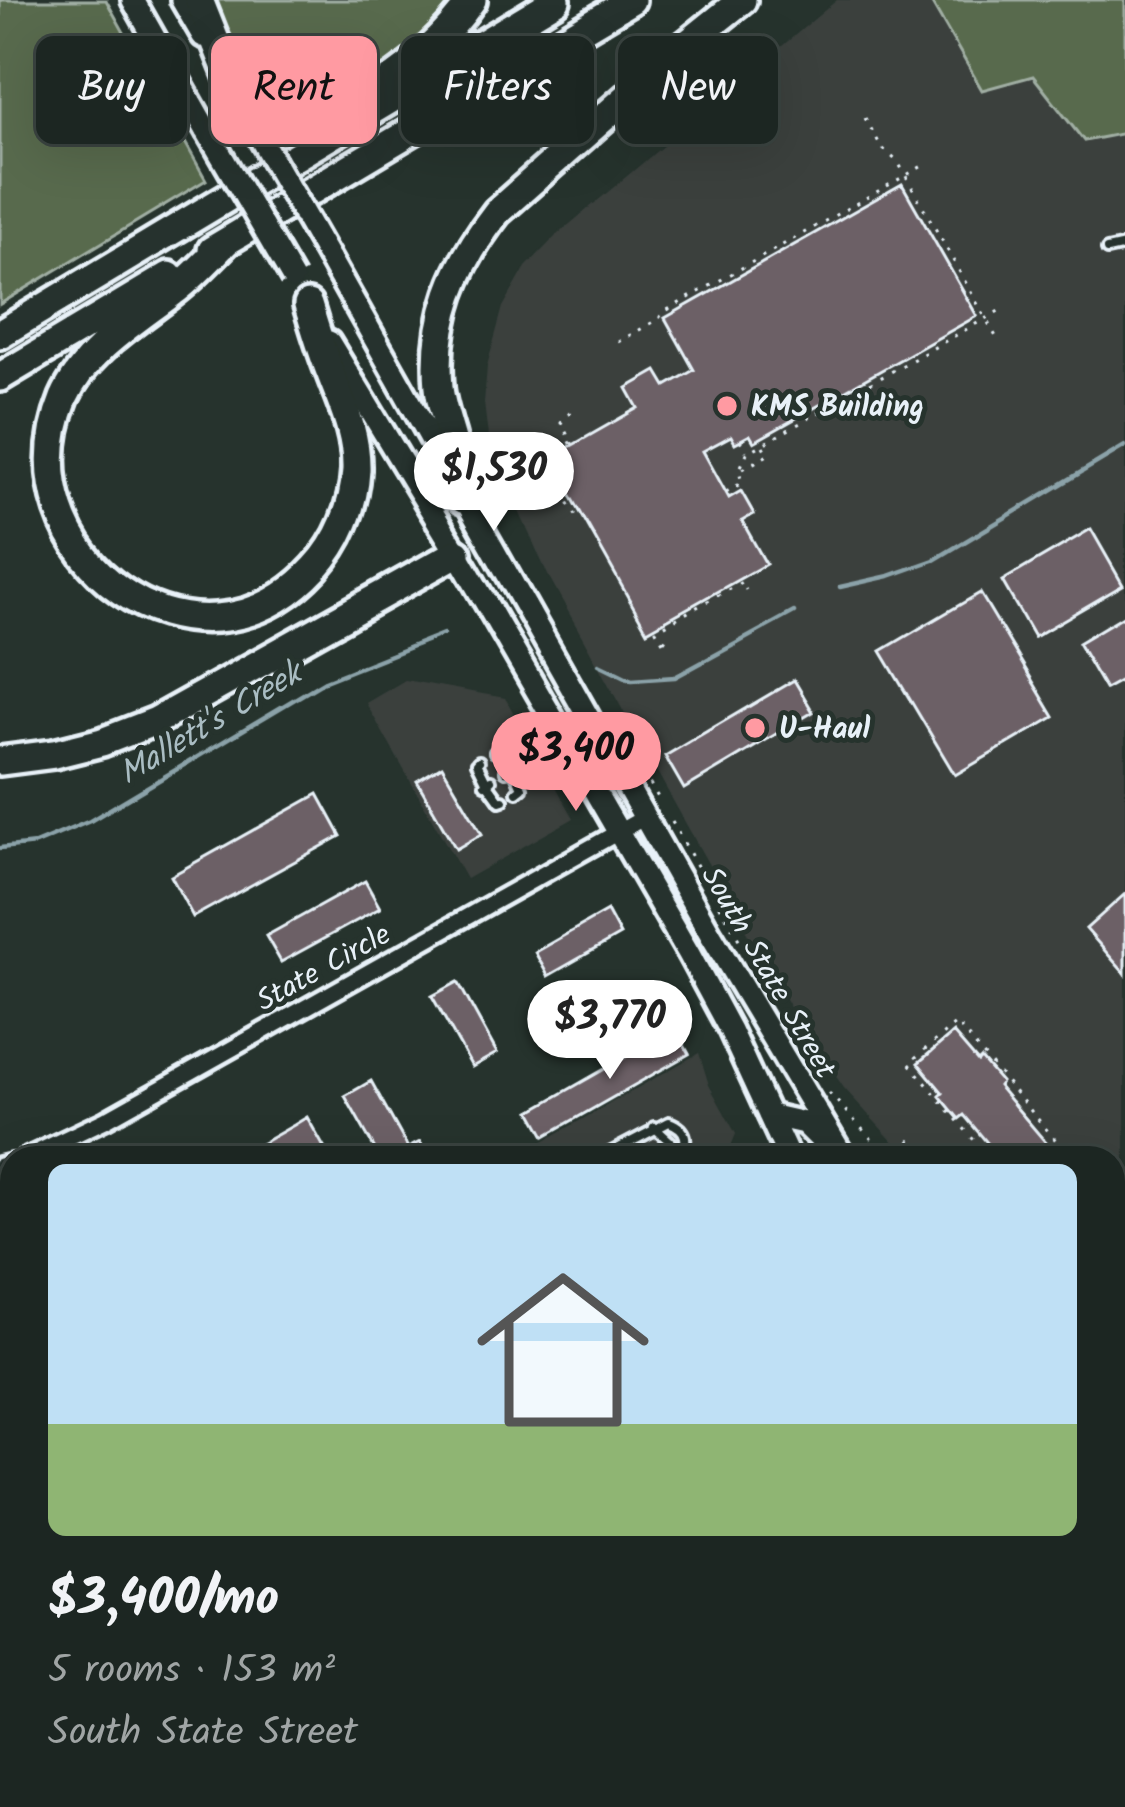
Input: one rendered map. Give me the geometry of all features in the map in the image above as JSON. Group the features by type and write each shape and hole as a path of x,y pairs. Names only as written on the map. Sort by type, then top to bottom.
{"highway":[{"path":"199,0 214,36"},
{"path":"0,321 381,87 445,35 472,0"},
{"path":"0,334 556,0"},
{"path":"0,377 631,0"},
{"path":"463,499 439,378 439,338 457,272 497,212 742,0"},
{"path":"226,242 178,289 117,333 83,368 55,420 49,455 57,513 72,547 95,575 120,593 173,616 237,615 270,603 304,579 329,553 345,523 356,468 346,410 308,305"},
{"path":"0,760 54,754 156,721 457,554"}],"main road":[{"name":"South State Street","path":"133,0 292,279 584,769 710,992 783,1146"},
{"name":"South State Street","path":"182,0 211,51"},
{"name":"South State Street","path":"264,144 463,499 652,809 711,935 837,1146"},
{"path":"457,554 465,542 463,499"},
{"path":"769,1115 804,1123 827,1146"}],"street":[{"path":"584,769 617,748"},
{"name":"State Circle","path":"50,1146 105,1120 652,809"}],"lane":[{"path":"1107,250 1125,246"},
{"path":"495,752 500,750 512,768 522,788 517,792"},
{"path":"479,761 487,782 502,800"},
{"path":"621,1146 669,1122 686,1134 686,1146"},
{"path":"654,1127 675,1146"}],"path":[{"path":"865,118 882,148 898,162 999,342"},
{"path":"617,342 926,164"},
{"path":"939,250 946,246"},
{"path":"726,491 742,482 739,471 747,453 823,406 1006,307"},
{"path":"574,408 560,424 572,443 543,457 579,520"},
{"path":"740,440 747,453"},
{"path":"739,471 767,455 762,445"},
{"path":"670,632 663,642 656,630 742,582 746,590"},
{"path":"617,748 652,809"},
{"path":"672,822 773,1000"},
{"path":"978,1146 910,1063 956,1023 1061,1146"},
{"path":"825,1087 879,1146"},
{"path":"904,1146 913,1138"}],"shaded area":[{"path":"837,0 1125,0 1125,1146 897,1146 844,1088 798,1021 548,575 489,445 484,403 487,366 503,307 526,267 665,144 778,144 778,49"},
{"path":"405,680 505,698 574,818 466,879 366,703"},
{"path":"699,1053 709,1085 736,1134 731,1146 535,1146"}],"green space":[{"path":"0,0 106,0 126,36 36,36 36,144 186,144 206,180 0,304"},
{"path":"210,0 454,0 423,36 401,36 401,54 377,69 377,36 230,36"},
{"path":"930,0 1125,0 1125,133 1084,141 1033,76 982,90"}],"building":[{"name":"KMS Building","path":"902,184 977,316 754,442 750,435 735,443 731,436 703,451 729,498 741,491 754,514 742,521 766,564 647,631 550,458 638,408 627,388 657,371 666,386 694,370 665,318"},
{"path":"1091,529 1123,585 1034,637 1002,581"},
{"path":"980,593 1054,717 955,775 881,651"},
{"path":"1125,615 1125,678 1105,689 1078,643"},
{"path":"794,680 813,712 684,789 665,756"},
{"path":"442,766 482,834 456,849 417,781"},
{"path":"318,794 341,836 193,917 171,876"},
{"path":"365,881 380,908 281,962 266,936"},
{"path":"1125,894 1125,974 1086,929"},
{"path":"607,911 620,935 548,976 535,952"},
{"path":"458,982 497,1053 472,1067 432,996"},
{"path":"675,1029 689,1054 545,1136 531,1111"},
{"path":"953,1033 1001,1082 998,1086 1049,1146 990,1146 964,1115 959,1119 918,1063"},
{"path":"371,1081 407,1146 373,1146 345,1096"},
{"path":"307,1117 323,1146 257,1146"}],"waterway":[{"name":"Mallett's Creek","path":"840,587 934,560 1125,446"},
{"name":"Mallett's Creek","path":"599,664 632,680 675,677 794,612"},
{"name":"Mallett's Creek","path":"0,848 35,844 90,821 325,681 443,634"}],"place":[{"name":"KMS Building","path":"727,406"},
{"name":"U-Haul","path":"755,728"}]}
